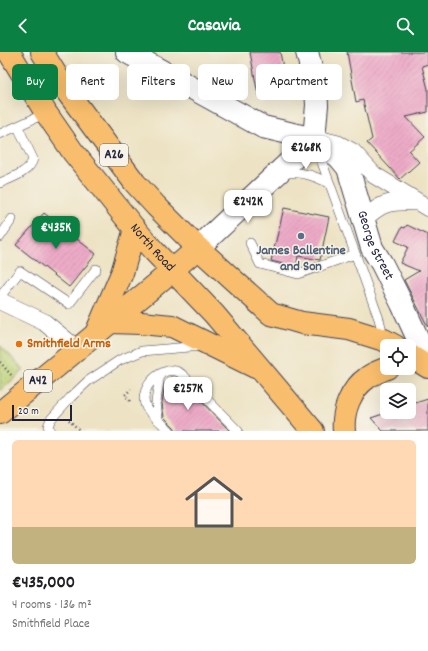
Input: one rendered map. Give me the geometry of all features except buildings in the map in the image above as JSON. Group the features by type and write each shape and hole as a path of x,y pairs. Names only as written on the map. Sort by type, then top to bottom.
{"main road":[{"name":"North Road","path":"9,52 46,113 73,152 135,229 172,271 214,314 313,431"},
{"name":"A26","path":"42,52 65,89 135,183 198,248 271,314 302,323 349,329 380,340"},
{"path":"135,229 103,328 141,323 172,326 263,371"},
{"name":"A42","path":"0,413 198,248"},
{"path":"344,431 346,408 354,390 368,377 380,371"}],"street":[{"path":"127,52 263,127 338,144 353,152 374,175 422,205"},
{"path":"198,248 314,139 317,105 316,88 307,52"},
{"name":"George Street","path":"314,139 339,156 348,168 372,248 382,264 402,304 418,361"},
{"path":"363,220 378,207 390,202 422,205"},
{"path":"0,301 44,322 77,349"}],"lane":[{"path":"0,134 46,113"},
{"path":"0,184 26,170 32,164 32,159 18,127"},
{"path":"314,139 387,339"},
{"path":"274,176 291,172 311,174 329,183"},
{"path":"0,237 12,219"},
{"path":"250,243 260,264 298,274 355,254"},
{"path":"0,297 20,271 69,304 96,269"},
{"path":"50,431 48,426 52,419 70,398 88,381 120,360 142,351 210,345"},
{"path":"170,431 147,409 143,396 145,388 160,374 169,371 177,371 184,376 238,431"},
{"path":"158,419 156,402 160,374"}],"path":[{"path":"0,362 13,378"}],"green space":[{"path":"0,345 24,370 0,391"}],"place":[{"name":"James Ballentine and Son","path":"301,236"},
{"name":"Smithfield Arms","path":"19,344"}]}
